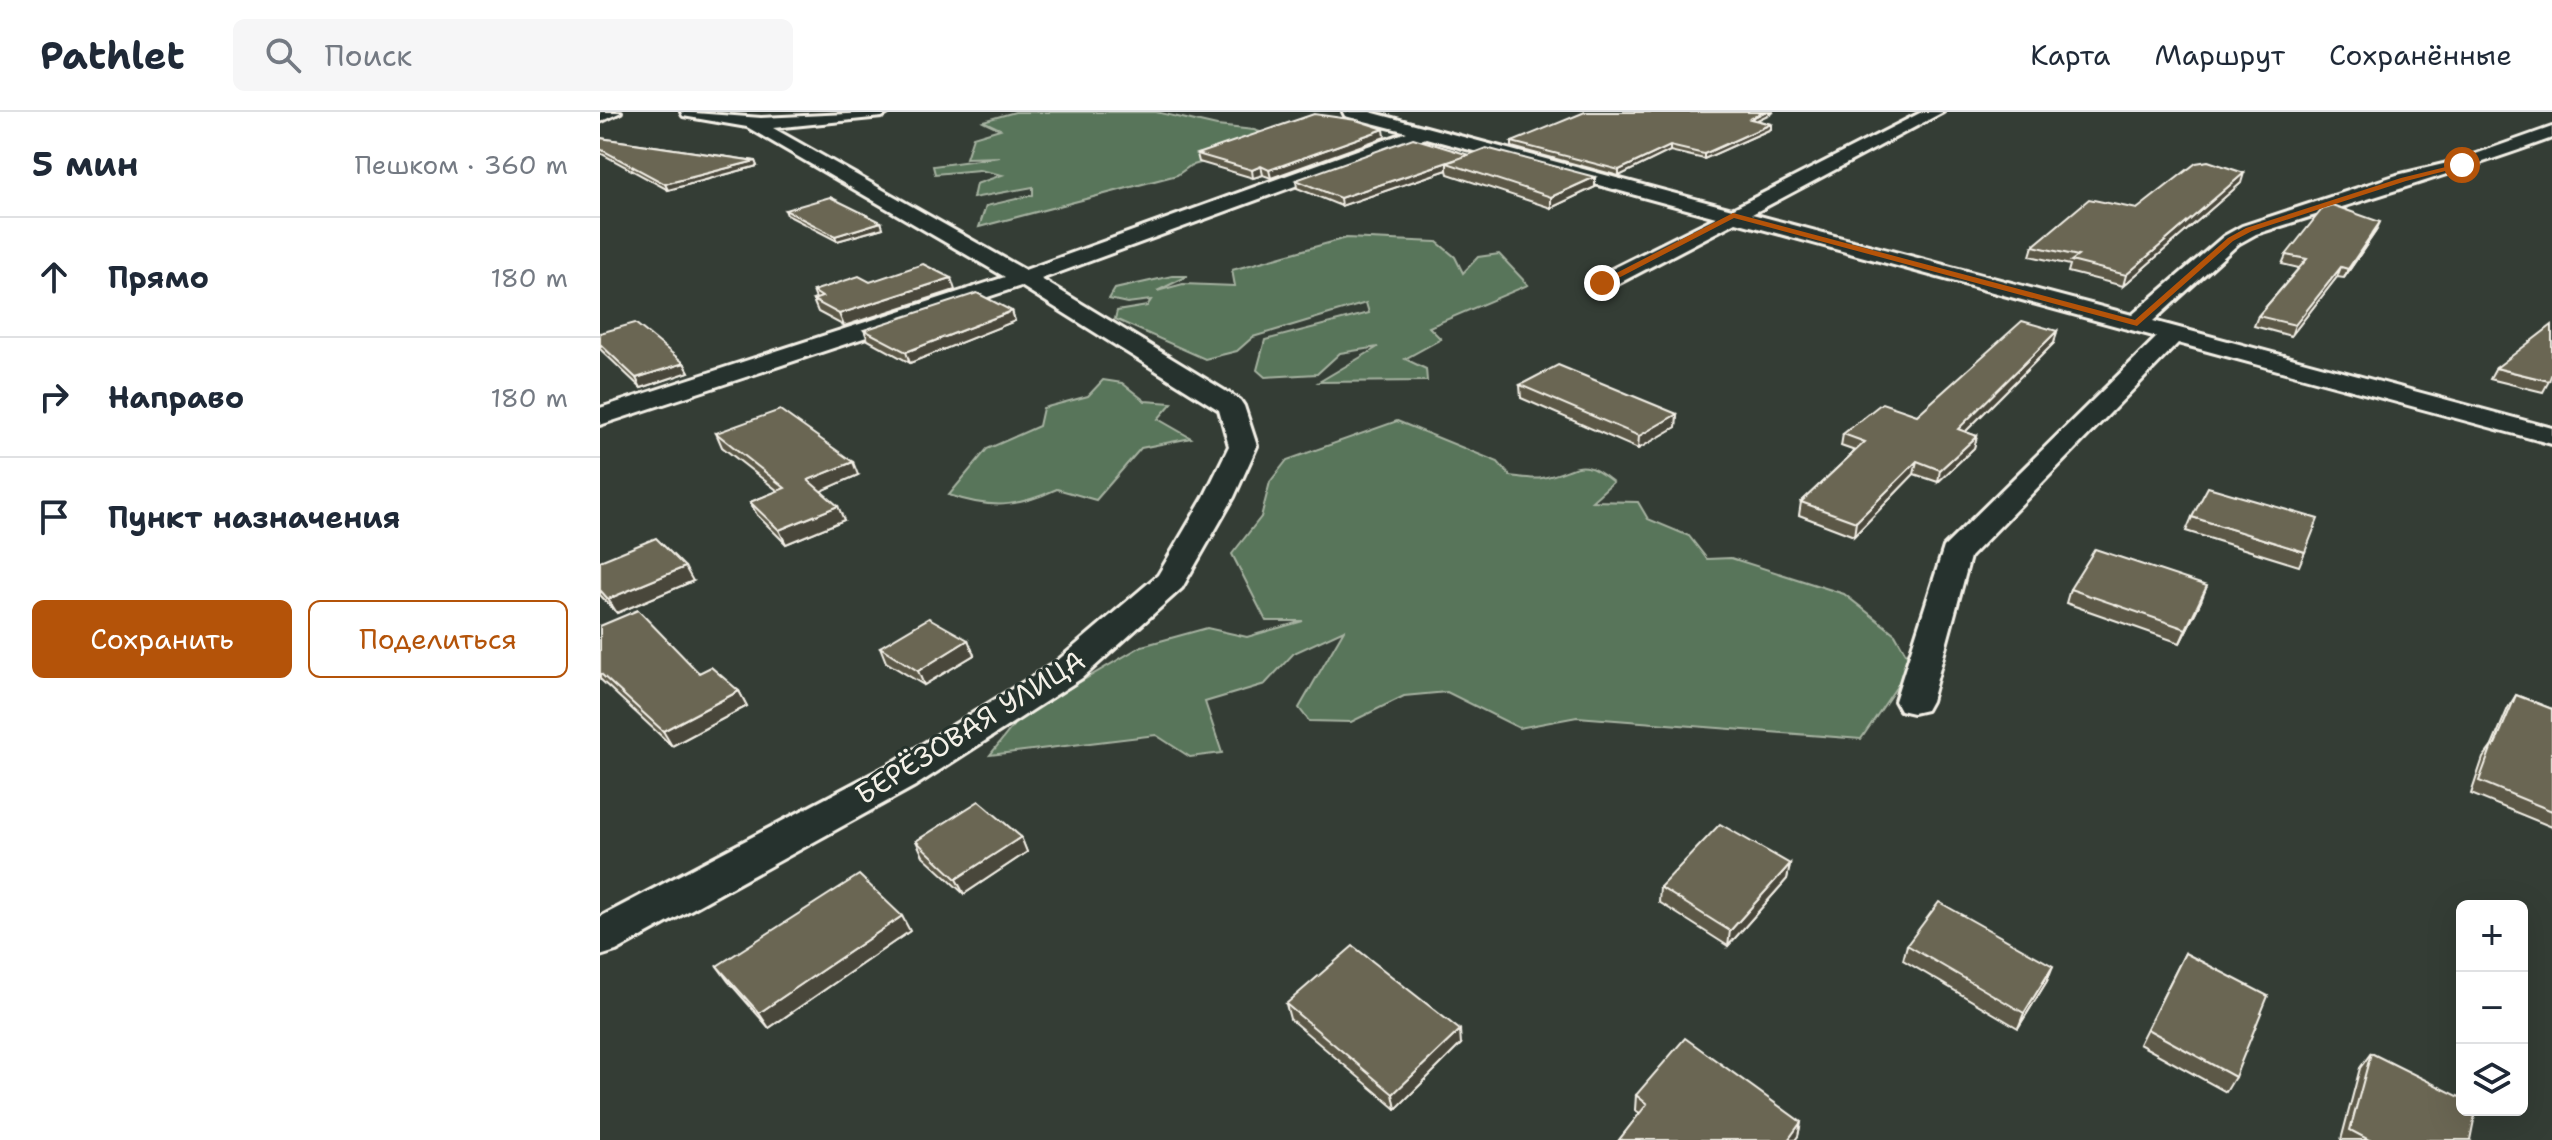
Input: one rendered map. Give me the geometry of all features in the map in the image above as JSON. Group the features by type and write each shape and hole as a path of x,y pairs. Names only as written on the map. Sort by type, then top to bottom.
{"street":[{"path":"600,117 613,112"},
{"path":"689,112 750,122 817,120 882,112"},
{"path":"1351,112 2552,436"},
{"path":"1602,283 1935,112"},
{"name":"БЕРЁЗОВАЯ УЛИЦА","path":"600,938 914,768 1069,670 1171,581 1219,497 1243,446 1231,406 1023,278 750,122"},
{"path":"600,417 1023,278 1425,132"},
{"path":"2137,323 2231,240 2249,230 2379,187 2462,165 2552,132"},
{"path":"1913,701 1955,554 2174,333"}],"green space":[{"path":"1015,112 1156,112 1217,126 1254,130 1281,139 1190,166 1177,175 979,227 986,206 1033,195 1033,187 973,198 976,184 1002,175 979,170 935,174 933,166 1000,157 966,158 973,137 1000,129 983,121"},
{"path":"1346,238 1437,242 1455,257 1463,273 1478,257 1499,254 1528,285 1429,327 1441,339 1405,359 1426,369 1427,381 1319,382 1378,347 1340,353 1317,374 1265,377 1257,370 1265,340 1369,313 1366,303 1253,337 1237,351 1205,359 1115,319 1117,311 1147,306 1151,300 1127,303 1109,299 1115,289 1172,276 1188,276 1157,291 1183,284 1235,286 1232,270"},
{"path":"1103,380 1122,383 1145,401 1172,403 1158,419 1191,438 1141,448 1096,500 1057,489 1029,500 1003,504 978,503 949,495 987,449 1039,426 1043,408 1088,396"},
{"path":"1397,421 1498,462 1510,476 1538,479 1578,467 1592,469 1613,482 1592,501 1638,502 1648,519 1689,536 1707,559 1731,558 1844,594 1895,634 1912,664 1861,739 1577,717 1519,728 1447,692 1404,696 1351,722 1309,721 1299,708 1344,630 1294,653 1265,684 1205,702 1222,753 1190,757 1156,735 990,755 1020,717 1142,646 1207,628 1247,637 1303,621 1266,621 1232,554 1261,517 1270,482 1287,460"}],"building":[{"path":"1585,112 1764,112 1750,119 1771,124 1704,154 1670,146 1619,170 1512,142"},
{"path":"1314,114 1356,120 1384,129 1269,170 1261,166 1252,170 1197,154"},
{"path":"600,138 755,161 665,184 600,149"},
{"path":"1413,138 1469,155 1340,198 1296,180"},
{"path":"1486,148 1595,177 1551,197 1447,163"},
{"path":"2208,161 2244,173 2126,275 2071,261 2078,256 2033,246 2089,199 2137,209 2196,163"},
{"path":"830,197 881,222 835,236 785,210"},
{"path":"2332,205 2380,222 2348,269 2341,267 2295,325 2258,316 2307,259 2286,255 2323,208"},
{"path":"923,264 951,278 839,314 813,300 822,297 813,291 859,276 870,282"},
{"path":"977,293 1012,311 906,352 864,330"},
{"path":"2022,321 2057,331 1958,429 1977,436 1940,470 1917,461 1856,522 1801,502 1865,442 1843,434 1882,403 1917,415"},
{"path":"635,323 684,363 636,378 600,344 600,333"},
{"path":"2552,325 2552,373 2549,381 2496,368"},
{"path":"1558,365 1677,414 1639,436 1520,385"},
{"path":"780,410 853,462 808,480 838,506 779,530 750,502 785,488 716,433"},
{"path":"2208,487 2318,519 2305,552 2192,517"},
{"path":"656,538 685,567 608,599 600,590 600,561"},
{"path":"2095,549 2207,586 2186,629 2070,589"},
{"path":"638,610 699,673 711,667 739,691 663,731 600,673 600,626"},
{"path":"929,618 968,640 918,671 880,647"},
{"path":"2516,695 2552,709 2552,811 2479,781"},
{"path":"979,801 1021,837 956,879 916,841"},
{"path":"1720,824 1790,864 1730,931 1660,887"},
{"path":"859,875 902,916 759,1013 717,966"},
{"path":"1939,902 2053,966 2024,1013 1907,945"},
{"path":"1353,946 1460,1030 1393,1094 1286,1004"},
{"path":"2185,953 2268,996 2235,1077 2147,1029"},
{"path":"1685,1038 1801,1122 1788,1140 1619,1140 1647,1104 1636,1095"},
{"path":"2371,1053 2456,1095 2456,1116 2475,1116 2470,1140 2369,1140 2350,1130"}],"route":[{"path":"1602,283 1733,215 2137,323 2231,240 2249,230 2404,179 2462,165"}]}
